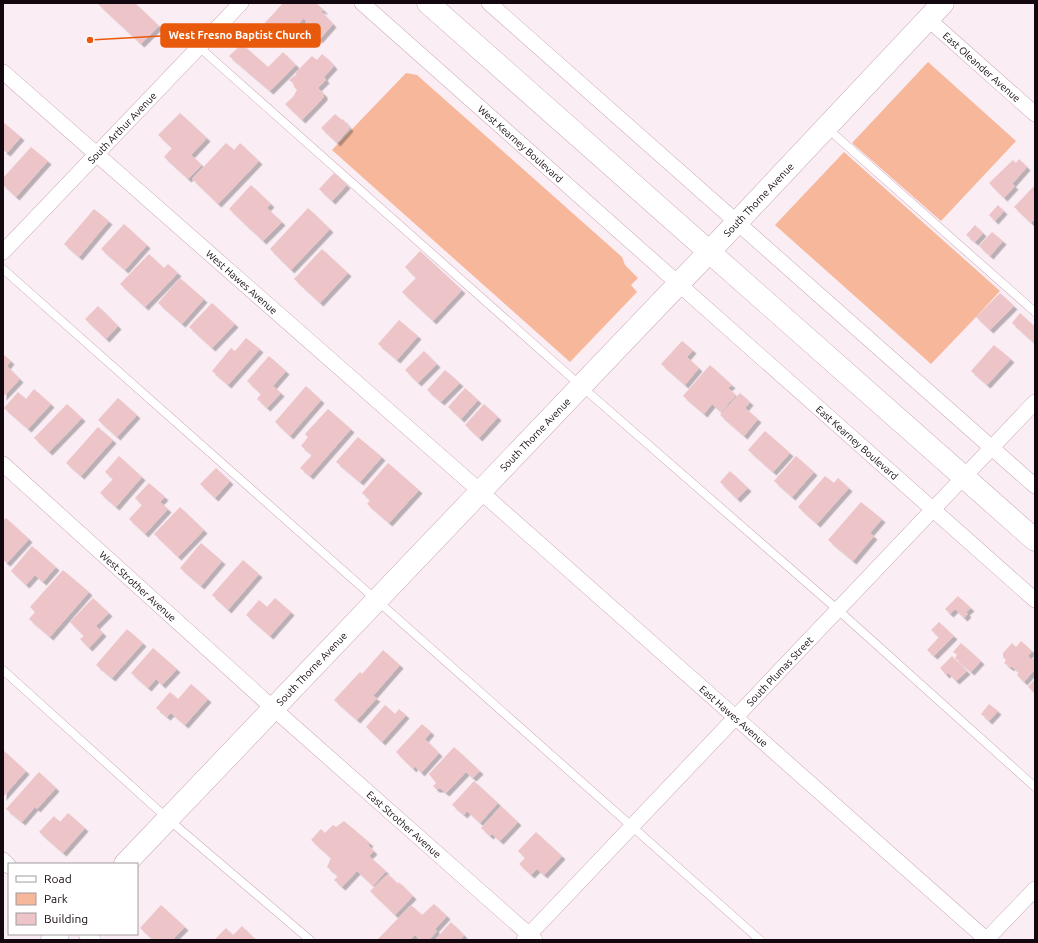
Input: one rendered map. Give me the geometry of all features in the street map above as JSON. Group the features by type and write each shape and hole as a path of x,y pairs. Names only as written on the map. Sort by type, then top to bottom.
{"main road":[{"path":"428,3 1035,540"},
{"name":"South Thorne Avenue","path":"126,863 710,252 943,3"}],"street":[{"name":"South Arthur Avenue","path":"3,252 241,3"},
{"name":"West Kearney Boulevard","path":"362,3 679,284"},
{"path":"489,3 1035,486"},
{"name":"East Oleander Avenue","path":"928,19 1035,114"},
{"name":"West Hawes Avenue","path":"3,72 481,492"},
{"name":"East Kearney Boulevard","path":"679,284 1035,600"},
{"name":"South Plumas Street","path":"530,938 632,827 1035,402"},
{"name":"West Strother Avenue","path":"3,464 274,709"},
{"name":"East Hawes Avenue","path":"481,492 986,940"},
{"name":"East Strother Avenue","path":"274,709 530,938"},
{"path":"986,940 1035,889"}],"lane":[{"path":"199,47 581,386 838,610 1035,787"},
{"path":"827,127 1035,312"},
{"path":"3,269 760,940"},
{"path":"3,670 168,819 310,940"}],"green space":[{"path":"928,62 1016,141 941,221 852,143"},
{"path":"406,73 417,75 622,257 625,265 638,278 631,285 637,292 570,362 332,150"},
{"path":"844,152 1000,291 931,364 775,225"}],"building":[{"path":"135,3 159,26 141,44 98,4"},
{"path":"283,3 316,3 325,11 320,10 333,24 319,40 312,34 304,18 282,41 263,25"},
{"path":"242,44 268,67 283,52 296,65 270,91 229,56"},
{"path":"322,54 334,66 324,77 326,80 318,88 324,94 324,97 302,120 285,104 293,97 297,90 294,87 294,84 289,80 297,74 295,73 312,56 317,60"},
{"path":"180,113 207,138 191,155 202,165 188,179 164,157 172,148 158,135"},
{"path":"335,114 342,120 343,119 350,128 337,143 321,128"},
{"path":"3,122 21,137 7,153 3,150"},
{"path":"226,143 234,150 240,143 259,161 218,204 192,179"},
{"path":"31,147 48,161 16,197 3,185 3,178"},
{"path":"1019,159 1027,167 1012,184 1015,186 1004,198 989,183 1013,160 1016,163"},
{"path":"334,173 347,185 332,201 319,189"},
{"path":"251,185 271,204 267,208 282,222 263,241 229,209"},
{"path":"1035,185 1035,219 1031,223 1014,207"},
{"path":"998,205 1004,211 995,221 989,215"},
{"path":"308,208 330,229 291,270 270,249"},
{"path":"94,209 109,221 79,257 64,244"},
{"path":"124,224 147,245 125,270 101,249"},
{"path":"975,225 983,233 975,242 966,235"},
{"path":"992,232 1003,241 990,256 979,246"},
{"path":"322,249 348,273 320,303 294,279"},
{"path":"420,251 462,290 433,321 402,292 416,278 405,267"},
{"path":"149,254 164,268 168,264 178,273 145,307 120,284"},
{"path":"180,278 204,299 182,324 158,303"},
{"path":"1000,293 1014,306 990,330 976,317"},
{"path":"212,303 235,324 212,348 189,327"},
{"path":"98,306 118,326 106,339 85,319"},
{"path":"1020,313 1035,327 1035,344 1012,323"},
{"path":"399,320 418,336 397,360 378,344"},
{"path":"246,338 260,349 228,385 212,371 231,348 235,351"},
{"path":"682,341 693,350 687,357 699,368 685,385 661,364"},
{"path":"994,345 1011,359 987,385 971,371"},
{"path":"424,351 437,364 418,383 405,370"},
{"path":"3,354 11,361 7,366 20,379 3,397"},
{"path":"269,356 286,371 273,386 281,393 267,408 257,399 261,394 247,381"},
{"path":"710,365 732,385 728,388 736,395 721,412 712,404 704,414 683,396"},
{"path":"445,370 460,383 441,402 427,390"},
{"path":"306,386 321,400 290,436 275,422"},
{"path":"465,388 478,400 461,419 448,407"},
{"path":"34,389 51,404 28,429 4,408 18,392 26,399"},
{"path":"740,393 750,402 745,408 758,419 744,436 720,415"},
{"path":"118,398 137,415 117,437 98,420"},
{"path":"67,404 82,418 49,452 34,438"},
{"path":"484,404 498,417 479,438 465,425"},
{"path":"328,409 351,429 310,476 300,468 312,455 301,446 308,437 305,434"},
{"path":"98,427 113,440 81,476 66,463"},
{"path":"765,431 790,453 773,472 748,450"},
{"path":"358,437 382,457 360,482 336,462"},
{"path":"119,456 142,477 116,507 100,493 113,479 105,472"},
{"path":"796,456 814,472 792,497 774,481"},
{"path":"388,463 419,490 389,523 367,504 370,500 362,493"},
{"path":"216,468 230,481 215,498 200,484"},
{"path":"730,471 748,488 737,499 720,482"},
{"path":"825,476 834,483 838,478 849,488 817,524 798,507"},
{"path":"149,483 165,497 160,502 168,509 145,534 129,519 142,505 135,498"},
{"path":"861,502 882,519 870,533 874,536 853,561 828,540"},
{"path":"180,507 204,530 178,557 154,534"},
{"path":"6,518 29,539 7,563 3,560 3,521"},
{"path":"201,543 222,561 201,586 180,568"},
{"path":"32,546 56,567 43,582 35,575 26,585 11,571"},
{"path":"243,560 259,574 228,610 212,595"},
{"path":"63,570 89,592 50,637 29,619 35,612 30,607"},
{"path":"958,596 971,608 966,612 968,614 964,618 955,609 950,614 945,609"},
{"path":"93,598 109,613 96,626 103,633 89,648 80,639 84,636 70,622"},
{"path":"275,598 291,612 270,636 246,615 259,600 267,607"},
{"path":"939,622 954,636 934,656 927,650 939,637 931,630"},
{"path":"127,629 143,643 112,678 96,665"},
{"path":"1021,641 1032,651 1028,656 1032,660 1035,656 1035,669 1024,682 1017,675 1019,672 1004,663 1006,660 1003,657 1003,653 1012,643 1016,647"},
{"path":"961,643 981,661 971,672 955,658 957,655 953,652"},
{"path":"153,648 177,669 162,685 156,679 148,688 131,673"},
{"path":"383,650 400,665 373,696 377,698 357,720 334,700 360,672 362,674"},
{"path":"952,656 967,671 956,681 948,673 946,675 940,668"},
{"path":"1035,679 1035,693 1028,687"},
{"path":"191,684 208,699 185,725 171,713 167,717 156,708 170,692 178,699"},
{"path":"989,704 998,711 989,721 981,714"},
{"path":"385,705 395,714 399,709 406,715 382,742 366,727"},
{"path":"422,724 431,732 425,739 439,753 421,773 415,766 413,769 396,752"},
{"path":"454,747 480,771 473,778 466,772 446,793 441,789 436,789 433,786 436,783 429,774"},
{"path":"3,750 26,771 3,797"},
{"path":"39,772 56,788 37,809 35,807 22,822 6,809"},
{"path":"474,781 498,803 480,823 467,811 464,815 452,805"},
{"path":"501,806 518,822 500,841 492,834 490,836 481,828"},
{"path":"68,813 85,828 63,853 39,832 54,816 60,822"},
{"path":"344,821 370,843 368,845 374,851 369,856 386,871 373,886 357,871 342,887 334,880 338,876 327,867 331,858 311,840 321,829 325,833 333,825 336,827"},
{"path":"536,832 562,856 544,875 537,869 531,875 519,864 525,858 518,851"},
{"path":"388,874 398,884 399,882 413,896 395,915 370,891"},
{"path":"434,904 447,916 435,929 437,931 429,940 420,940 415,935 410,940 378,939 411,905 422,915"},
{"path":"161,905 185,927 174,938 176,940 153,940 140,928"},
{"path":"451,922 464,935 460,940 435,940"},
{"path":"242,926 256,940 214,940 226,928 233,935"}],"place":[{"name":"West Fresno Baptist Church","path":"90,40"}]}
